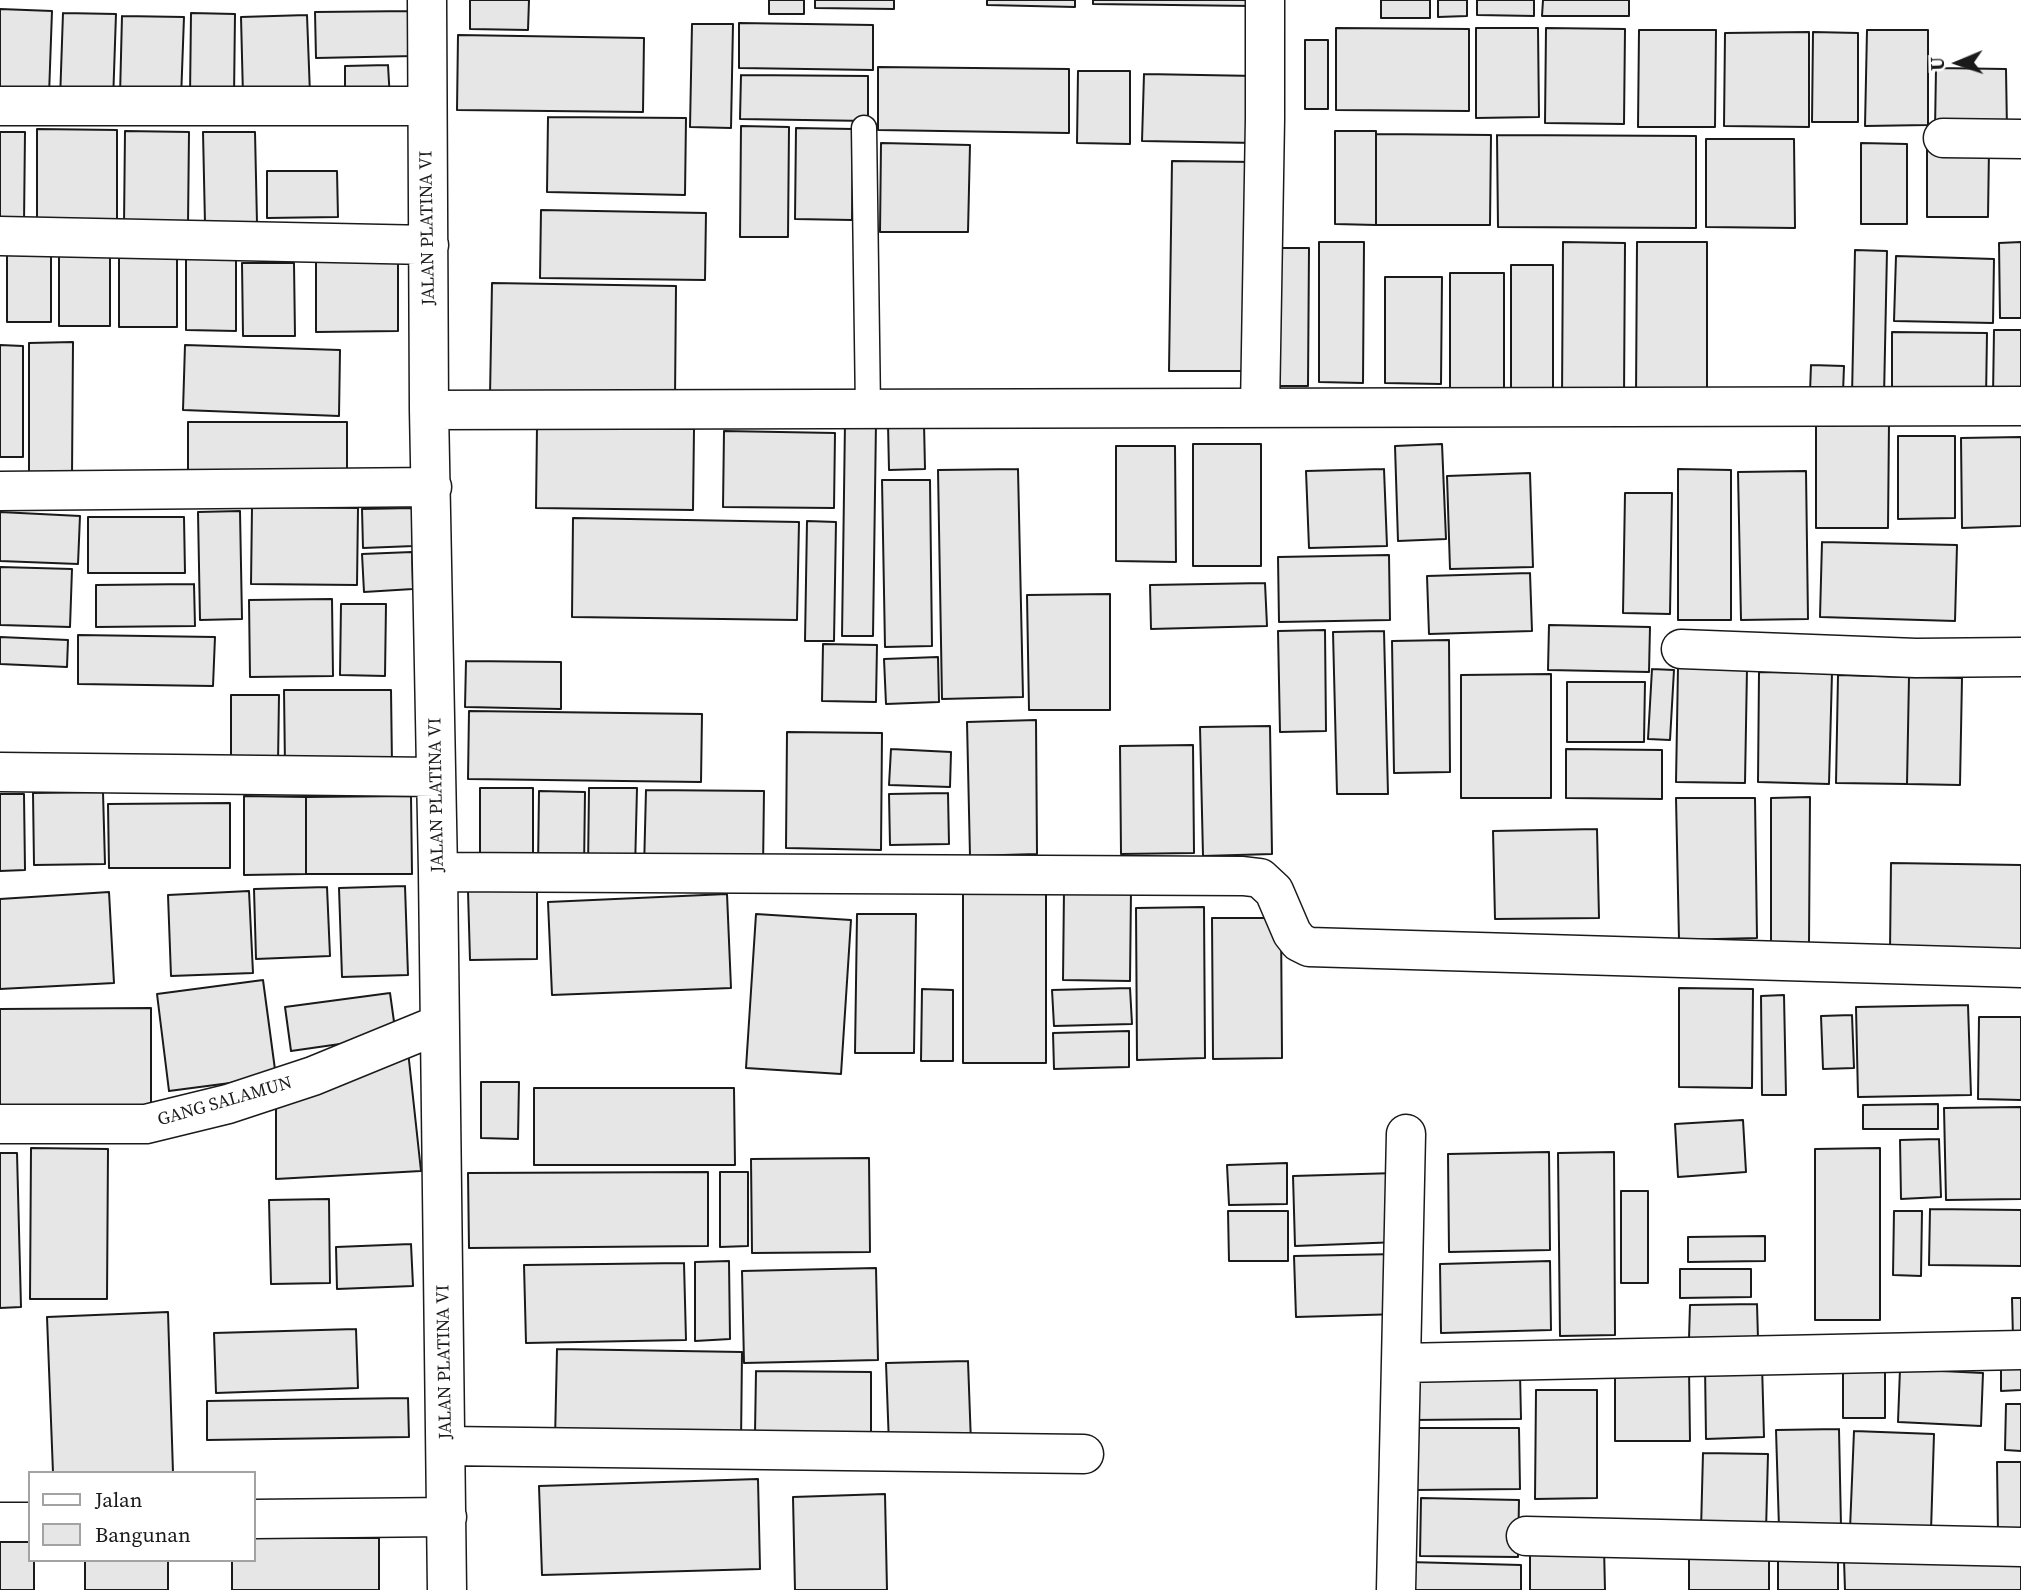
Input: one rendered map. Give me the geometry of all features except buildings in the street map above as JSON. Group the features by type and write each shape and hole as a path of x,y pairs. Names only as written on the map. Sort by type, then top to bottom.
{"street":[{"name":"JALAN PLATINA VI","path":"427,0 429,410 447,1590"},
{"path":"1260,408 1265,0"},
{"path":"0,106 427,106"},
{"path":"1943,138 2021,139"},
{"path":"0,236 429,245"},
{"path":"429,410 2021,406"},
{"path":"0,491 432,487"},
{"path":"1681,649 1916,658 2021,657"},
{"path":"0,772 436,776"},
{"path":"438,872 1243,876 1260,878 1274,891 1292,933 1299,942 1309,947 2021,968"},
{"name":"GANG SALAMUN","path":"0,1124 146,1124 228,1104 313,1076 440,1024"},
{"path":"1396,1590 1406,1134"},
{"path":"1401,1363 2021,1350"},
{"path":"446,1446 1084,1454"},
{"path":"256,1519 447,1517"},
{"path":"0,1522 28,1522"},
{"path":"1526,1536 2021,1547"}],"lane":[{"path":"864,128 868,409"}]}
